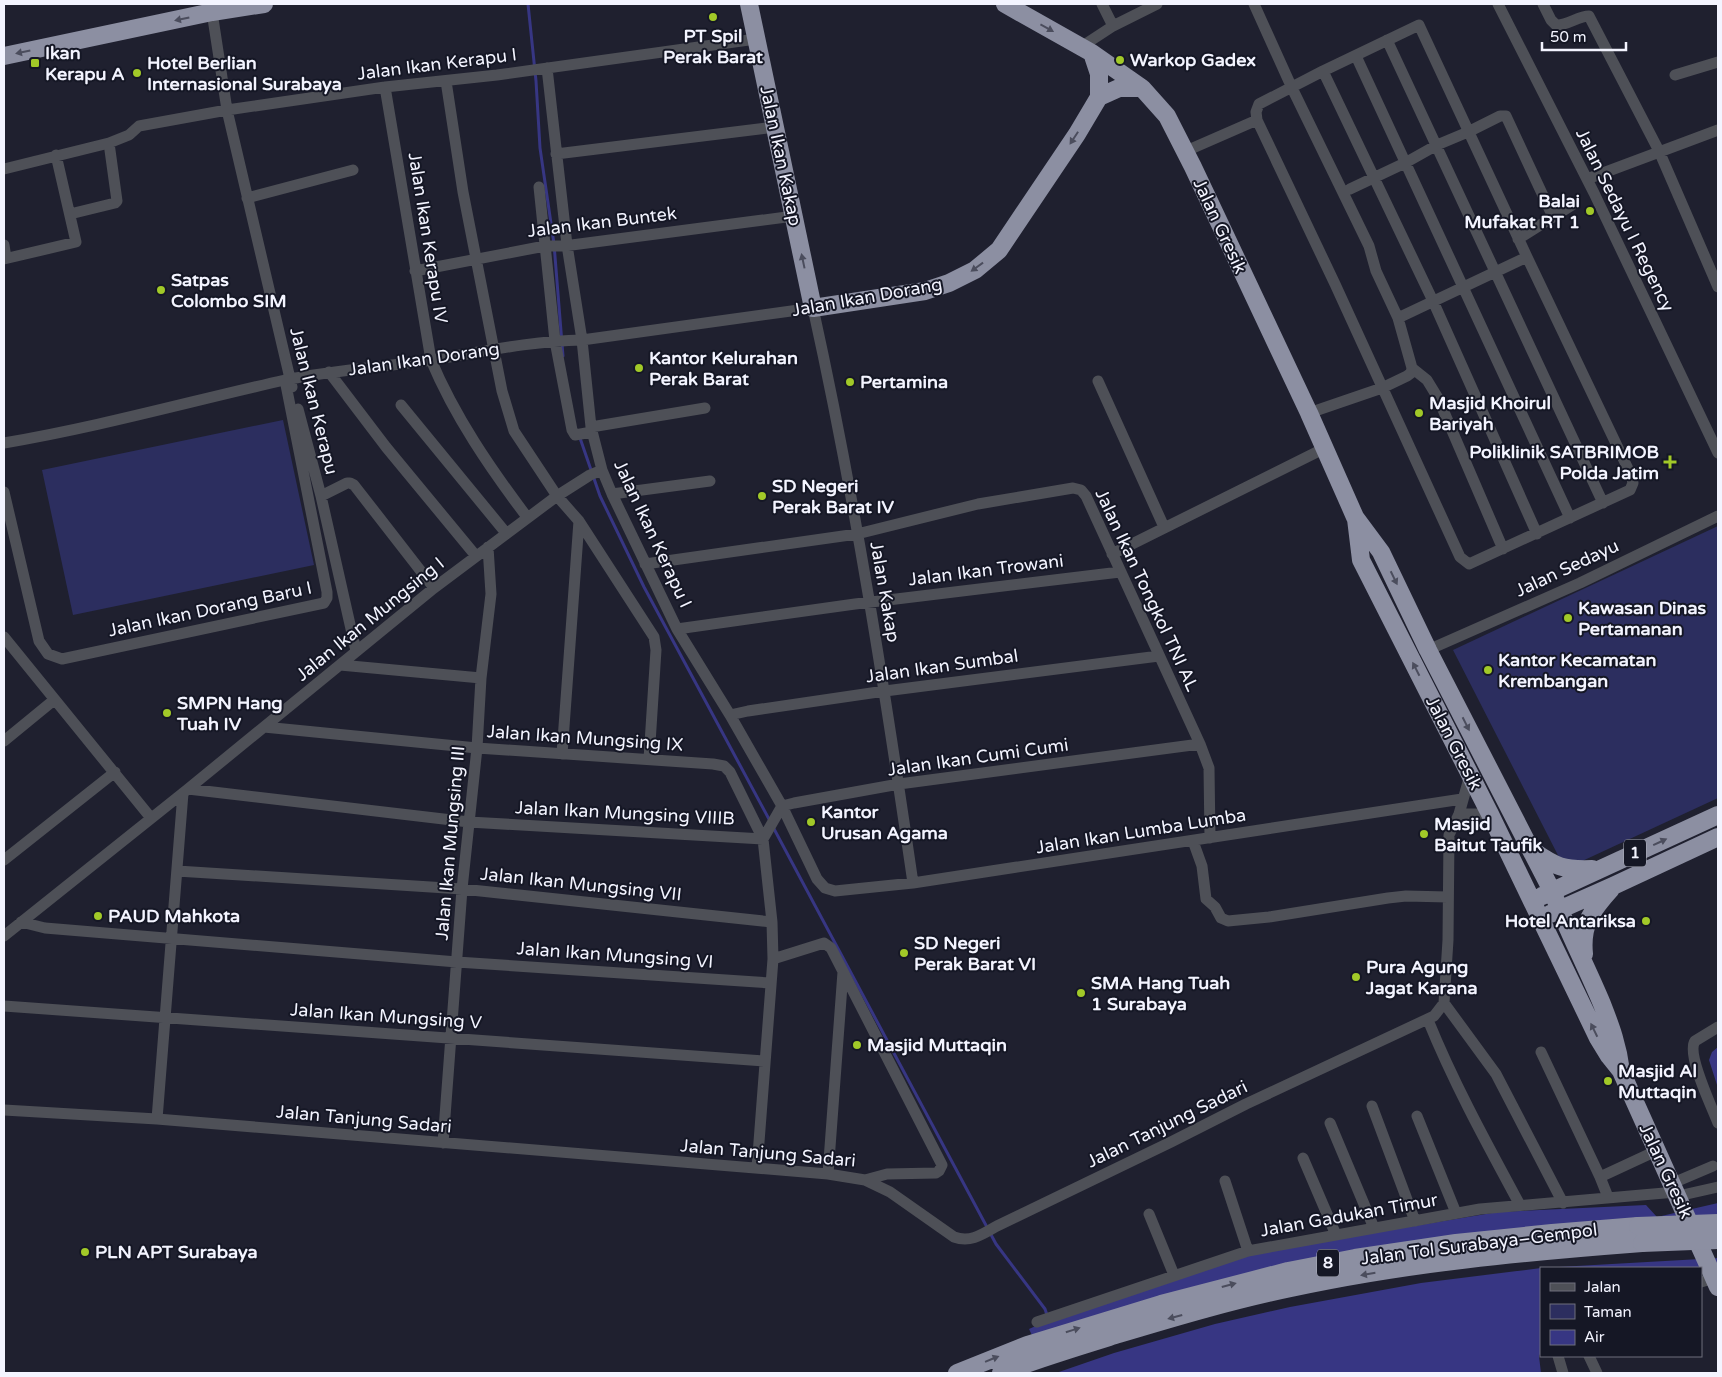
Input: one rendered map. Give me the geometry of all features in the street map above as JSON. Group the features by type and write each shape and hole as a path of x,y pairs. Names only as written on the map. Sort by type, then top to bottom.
{"highway":[{"path":"4,56 212,12 263,4"},
{"name":"Jalan Ikan Kakap","path":"749,4 813,308"},
{"name":"Jalan Gresik","path":"1005,4 1086,50 1142,88 1167,116 1186,151 1356,517 1381,552 1428,650 1552,891 1586,964 1616,1042 1621,1071 1713,1279"},
{"path":"1086,50 1099,74 1099,97 1119,88 1142,88"},
{"name":"Jalan Ikan Dorang","path":"813,308 925,290 949,283 975,270 999,250 1017,225 1099,97"},
{"name":"Jalan Gresik","path":"1356,517 1362,560 1490,814 1598,1038 1621,1071"},
{"name":"1","path":"1532,900 1718,815"},
{"name":"1","path":"1560,910 1718,836"},
{"path":"1531,849 1547,860 1570,870 1602,868"},
{"path":"1586,964 1583,938 1586,925 1598,904 1613,886"},
{"path":"1540,918 1560,910"},
{"name":"Jalan Tol Surabaya–Gempol","path":"1002,1373 1030,1352 1161,1304 1256,1278 1355,1258 1446,1244 1638,1226 1718,1222"},
{"name":"Jalan Tol Surabaya–Gempol","path":"957,1373 1030,1352 1290,1288 1401,1268 1540,1251 1642,1243 1718,1240"}],"street":[{"path":"1102,4 1113,26"},
{"path":"1086,50 1113,26 1140,7 1157,4"},
{"path":"1254,4 1368,246 1376,271 1398,318 1412,368 1411,373 1407,376 1382,388 1309,413"},
{"name":"Jalan Sedayu I Regency","path":"1498,4 1587,179 1718,453"},
{"path":"1543,4 1551,20 1556,25 1584,16 1590,16 1659,151 1718,287"},
{"name":"Jalan Ikan Kerapu","path":"212,12 228,110 288,380 321,496 356,651"},
{"path":"1419,25 1526,257 1631,475 1632,483 1630,490 1469,564 1460,557 1335,284 1257,120 1256,108 1259,104 1292,88 1419,25"},
{"name":"Jalan Ikan Kerapu I","path":"4,169 108,142 129,135 139,126 228,110 385,87 532,70 756,39"},
{"path":"1388,40 1602,503"},
{"path":"1356,56 1570,518"},
{"path":"1675,75 1718,62"},
{"name":"Jalan Ikan Kerapu I","path":"546,68 565,245 597,472 612,494 677,629 730,715 781,807 817,879 825,888"},
{"path":"1323,71 1433,301 1537,534"},
{"path":"446,81 463,192 476,259 502,391 514,431 556,496 579,521 654,637 656,650 649,759"},
{"name":"Jalan Ikan Kerapu IV","path":"385,87 431,360 442,387 467,430 496,476 528,517"},
{"path":"1350,189 1405,164 1437,145 1500,116 1506,116 1553,217"},
{"path":"1186,151 1257,120"},
{"path":"556,154 775,127"},
{"path":"1587,179 1718,130"},
{"path":"70,214 118,201 108,142"},
{"path":"4,245 5,259 76,242 56,155"},
{"path":"248,198 353,170"},
{"path":"539,187 548,246 557,341 572,430 575,435 591,429 705,408"},
{"path":"1518,240 1572,205"},
{"name":"Jalan Ikan Buntek","path":"415,271 548,246 794,216"},
{"path":"1398,318 1526,257"},
{"name":"Jalan Ikan Dorang","path":"4,443 48,435 328,372 431,360 557,341 578,340 813,308"},
{"name":"Jalan Kakap","path":"813,308 829,382 885,691 914,883"},
{"path":"1412,368 1427,380 1438,398 1503,549"},
{"path":"328,372 386,447 476,556"},
{"name":"Jalan Ikan Dorang Baru I","path":"4,492 39,642 48,654 62,659 324,603 327,598 327,592 288,380"},
{"path":"1098,382 1164,528"},
{"path":"401,406 506,533"},
{"path":"1112,554 1325,448"},
{"name":"Jalan Ikan Mungsing I","path":"4,936 264,728 434,588 556,496 597,472"},
{"path":"612,494 710,481"},
{"path":"321,496 347,484 354,485 434,588"},
{"name":"Jalan Ikan Tongkol TNI AL","path":"645,564 856,534 978,504 1073,488 1081,490 1086,496 1200,744 1209,768 1210,838"},
{"name":"Jalan Sedayu","path":"1428,650 1580,583 1718,516"},
{"path":"562,754 579,521"},
{"name":"Jalan Ikan Mungsing III","path":"444,1142 462,889 477,748 481,678 491,594 488,546"},
{"name":"Jalan Ikan Trowani","path":"677,629 869,602 1120,572"},
{"path":"4,637 151,818"},
{"name":"Jalan Ikan Sumbal","path":"730,715 885,691 1159,656"},
{"path":"340,665 481,678"},
{"path":"4,741 54,700"},
{"name":"Jalan Ikan Mungsing IX","path":"264,728 477,748 649,759 724,766 730,772 763,838"},
{"name":"Jalan Ikan Cumi Cumi","path":"781,807 899,784 1200,744"},
{"path":"4,860 115,772"},
{"path":"1470,774 1462,799 1460,814 1449,835 1448,940 1444,1003 1496,1074 1564,1202"},
{"path":"157,1119 177,871 186,791"},
{"name":"Jalan Ikan Mungsing VIIIB","path":"186,791 469,822 763,838"},
{"name":"Jalan Ikan Lumba Lumba","path":"825,888 835,891 914,883 1462,799"},
{"path":"757,1168 773,959 772,922 763,838 781,807"},
{"path":"1460,814 1490,814"},
{"path":"1193,841 1202,866 1206,898 1215,907 1221,918 1228,921 1269,917 1388,898 1415,896 1448,897"},
{"name":"Jalan Ikan Mungsing VII","path":"177,871 462,889 772,922"},
{"name":"Jalan Ikan Mungsing VI","path":"21,922 45,928 457,962 770,983"},
{"path":"773,959 824,943 831,948 942,1165 939,1171 936,1172 887,1174 865,1180"},
{"path":"828,1174 844,971"},
{"name":"Jalan Tanjung Sadari","path":"4,1110 157,1119 828,1174 865,1180 890,1192 961,1240 973,1239 1246,1104 1428,1020 1434,1016 1444,1003"},
{"name":"Jalan Ikan Mungsing V","path":"4,1006 766,1061"},
{"path":"1428,1020 1463,1099 1520,1205"},
{"path":"1718,1027 1695,1041 1692,1050 1696,1066 1718,1123"},
{"path":"1541,1052 1608,1197"},
{"path":"1372,1106 1415,1221"},
{"path":"1417,1116 1456,1213"},
{"path":"1330,1123 1374,1228"},
{"path":"1600,1177 1656,1151"},
{"path":"1303,1158 1336,1235"},
{"name":"Jalan Gadukan Timur","path":"1677,1194 1713,1166"},
{"path":"1225,1181 1248,1251"},
{"name":"Jalan Gadukan Timur","path":"1044,1320 1248,1251 1480,1209 1608,1197 1677,1194 1718,1187"},
{"path":"1149,1214 1174,1275"},
{"path":"1558,1357 1563,1373"},
{"path":"1589,1357 1597,1373"}],"green space":[{"path":"283,420 314,565 73,615 42,470"},
{"path":"1718,526 1718,798 1565,869 1453,650"}],"water":[{"path":"1718,1047 1718,1088 1709,1060 1712,1052"},
{"path":"1718,1203 1718,1266 1702,1268 1540,1267 1539,1356 1541,1373 1050,1373 1029,1329 1049,1320 1244,1254 1498,1212 1646,1205 1657,1217"}],"pier":[{"path":"1718,1217 1718,1258 1540,1267 1421,1283 1290,1307 1215,1324 1114,1353 1056,1373 1047,1373 1042,1361 1205,1284"}],"waterway":[{"path":"528,4 536,81 540,148 554,244 563,356"},
{"path":"580,438 600,496 644,587 770,821"},
{"path":"773,827 996,1244 1045,1309 1047,1315"}],"place":[{"name":"PT Spil Perak Barat","path":"713,17"},
{"name":"Warkop Gadex","path":"1120,60"},
{"name":"Ikan Kerapu A","path":"35,63"},
{"name":"Hotel Berlian Internasional Surabaya","path":"137,73"},
{"name":"Balai Mufakat RT 1","path":"1590,211"},
{"name":"Satpas Colombo SIM","path":"161,290"},
{"name":"Kantor Kelurahan Perak Barat","path":"639,368"},
{"name":"Pertamina","path":"850,382"},
{"name":"Masjid Khoirul Bariyah","path":"1419,413"},
{"name":"Poliklinik SATBRIMOB Polda Jatim","path":"1670,462"},
{"name":"SD Negeri Perak Barat IV","path":"762,496"},
{"name":"Kawasan Dinas Pertamanan","path":"1568,618"},
{"name":"Kantor Kecamatan Krembangan","path":"1488,670"},
{"name":"SMPN Hang Tuah IV","path":"167,713"},
{"name":"Kantor Urusan Agama","path":"811,822"},
{"name":"Masjid Baitut Taufik","path":"1424,834"},
{"name":"PAUD Mahkota","path":"98,916"},
{"name":"Hotel Antariksa","path":"1646,921"},
{"name":"SD Negeri Perak Barat VI","path":"904,953"},
{"name":"Pura Agung Jagat Karana","path":"1356,977"},
{"name":"SMA Hang Tuah 1 Surabaya","path":"1081,993"},
{"name":"Masjid Muttaqin","path":"857,1045"},
{"name":"Masjid Al Muttaqin","path":"1608,1081"},
{"name":"PLN APT Surabaya","path":"85,1252"}]}
